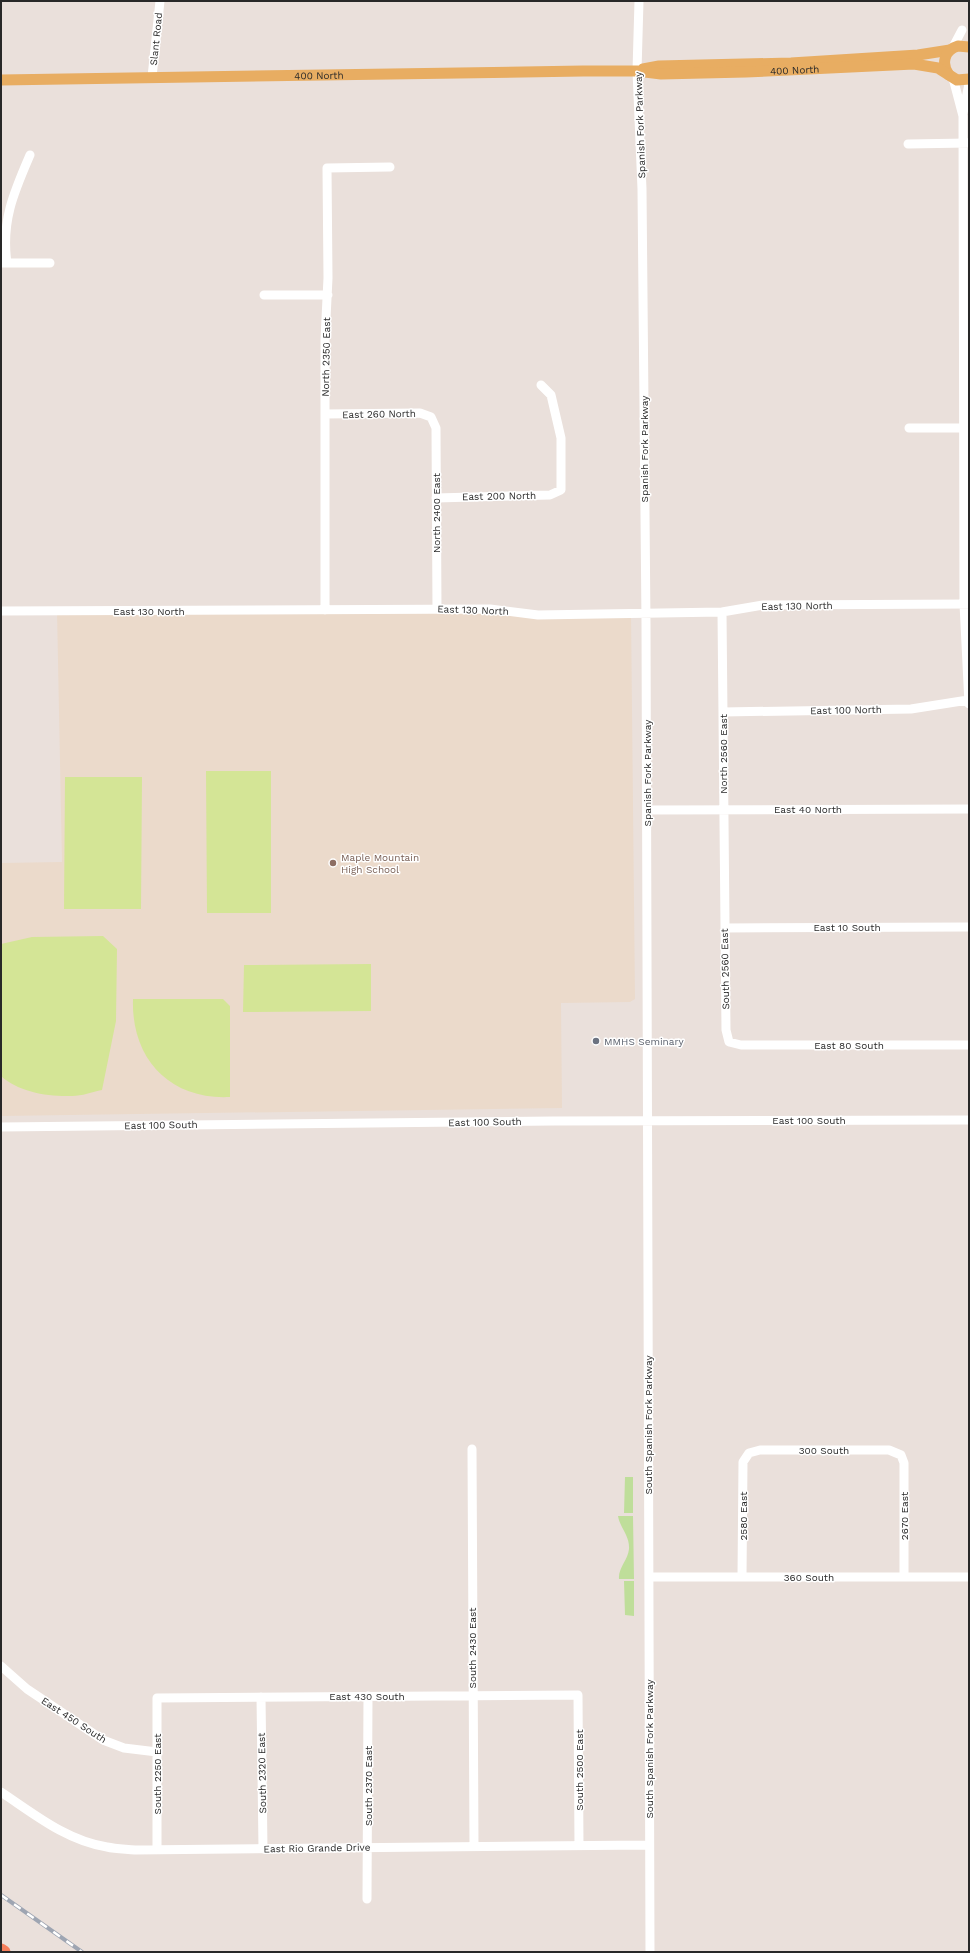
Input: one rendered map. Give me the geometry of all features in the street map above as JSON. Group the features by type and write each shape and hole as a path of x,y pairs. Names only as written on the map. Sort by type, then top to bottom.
{"main road":[{"name":"400 North","path":"637,71 659,66 791,63 918,55 952,49 962,45 969,47"},
{"path":"952,49 944,62 951,76 962,80 969,79"},
{"name":"400 North","path":"1,80 637,71 661,74 771,72 914,64 934,67 951,76"}],"street":[{"name":"Slant Road","path":"152,77 160,1"},
{"name":"Spanish Fork Parkway","path":"639,1 637,71 642,189 647,810 646,897"},
{"path":"952,49 962,30"},
{"path":"951,76 962,116 966,143 968,702"},
{"path":"962,116 969,84"},
{"path":"908,144 966,143"},
{"path":"30,155 10,204 6,224 4,263 50,263"},
{"name":"North 2350 East","path":"325,610 325,339 328,295 327,168 390,167"},
{"path":"264,295 328,295"},
{"name":"East 200 North","path":"436,498 550,495 561,490 561,438 551,395 542,385"},
{"name":"East 260 North","path":"325,414 420,413 432,417"},
{"name":"North 2400 East","path":"432,417 436,428 437,609"},
{"path":"909,428 966,428"},
{"name":"East 130 North","path":"1,611 490,609 538,615 645,612 722,612 763,606 967,604"},
{"name":"North 2560 East","path":"722,612 724,895"},
{"name":"East 100 North","path":"723,712 911,709 968,702"},
{"name":"East 40 North","path":"647,810 969,809"},
{"name":"South 2560 East","path":"724,895 726,1030 728,1042"},
{"name":"South Spanish Fork Parkway","path":"646,897 649,1577 648,1845 650,1952"},
{"name":"East 10 South","path":"725,928 969,927"},
{"name":"East 80 South","path":"728,1042 741,1045 969,1045"},
{"name":"East 100 South","path":"1,1127 647,1120 969,1120"},
{"name":"South 2430 East","path":"472,1449 472,1695 474,1846"},
{"name":"300 South","path":"747,1455 753,1451 760,1450 889,1450 900,1455"},
{"name":"2580 East","path":"742,1577 743,1466 747,1455"},
{"name":"2670 East","path":"900,1455 904,1467 904,1577"},
{"name":"360 South","path":"649,1577 969,1577"},
{"name":"East 450 South","path":"1,1666 27,1689 103,1740 124,1748 157,1752"},
{"name":"East 430 South","path":"157,1698 578,1695"},
{"name":"South 2500 East","path":"578,1695 579,1845"},
{"name":"South 2370 East","path":"367,1899 368,1696"},
{"name":"South 2320 East","path":"261,1697 263,1849"},
{"name":"South 2250 East","path":"157,1698 157,1850"},
{"name":"East Rio Grande Drive","path":"1,1792 54,1828 79,1839 106,1847 157,1850 648,1845"}],"shaded area":[{"name":"Maple Mountain High School","path":"57,611 631,612 635,999 630,1002 561,1003 562,1108 1,1116 1,863 62,862"}],"green space":[{"path":"206,771 271,771 271,913 207,913"},
{"path":"65,777 142,777 141,909 64,909"},
{"path":"103,936 117,949 116,1021 102,1090 76,1096 54,1096 25,1090 16,1086 1,1076 1,944 32,937"},
{"path":"371,964 371,1011 243,1012 244,965"},
{"path":"133,999 223,999 230,1006 230,1097 209,1096 189,1091 172,1083 158,1072 147,1057 139,1040 134,1021"},
{"path":"625,1477 633,1477 633,1513 624,1513"},
{"path":"618,1516 633,1516 634,1579 619,1579 620,1571 627,1557 629,1544"},
{"path":"624,1581 634,1581 634,1616 625,1615"}],"railway":[{"path":"1,1895 82,1952"}],"place":[{"name":"Maple Mountain High School","path":"333,863"},
{"name":"MMHS Seminary","path":"596,1041"}]}
